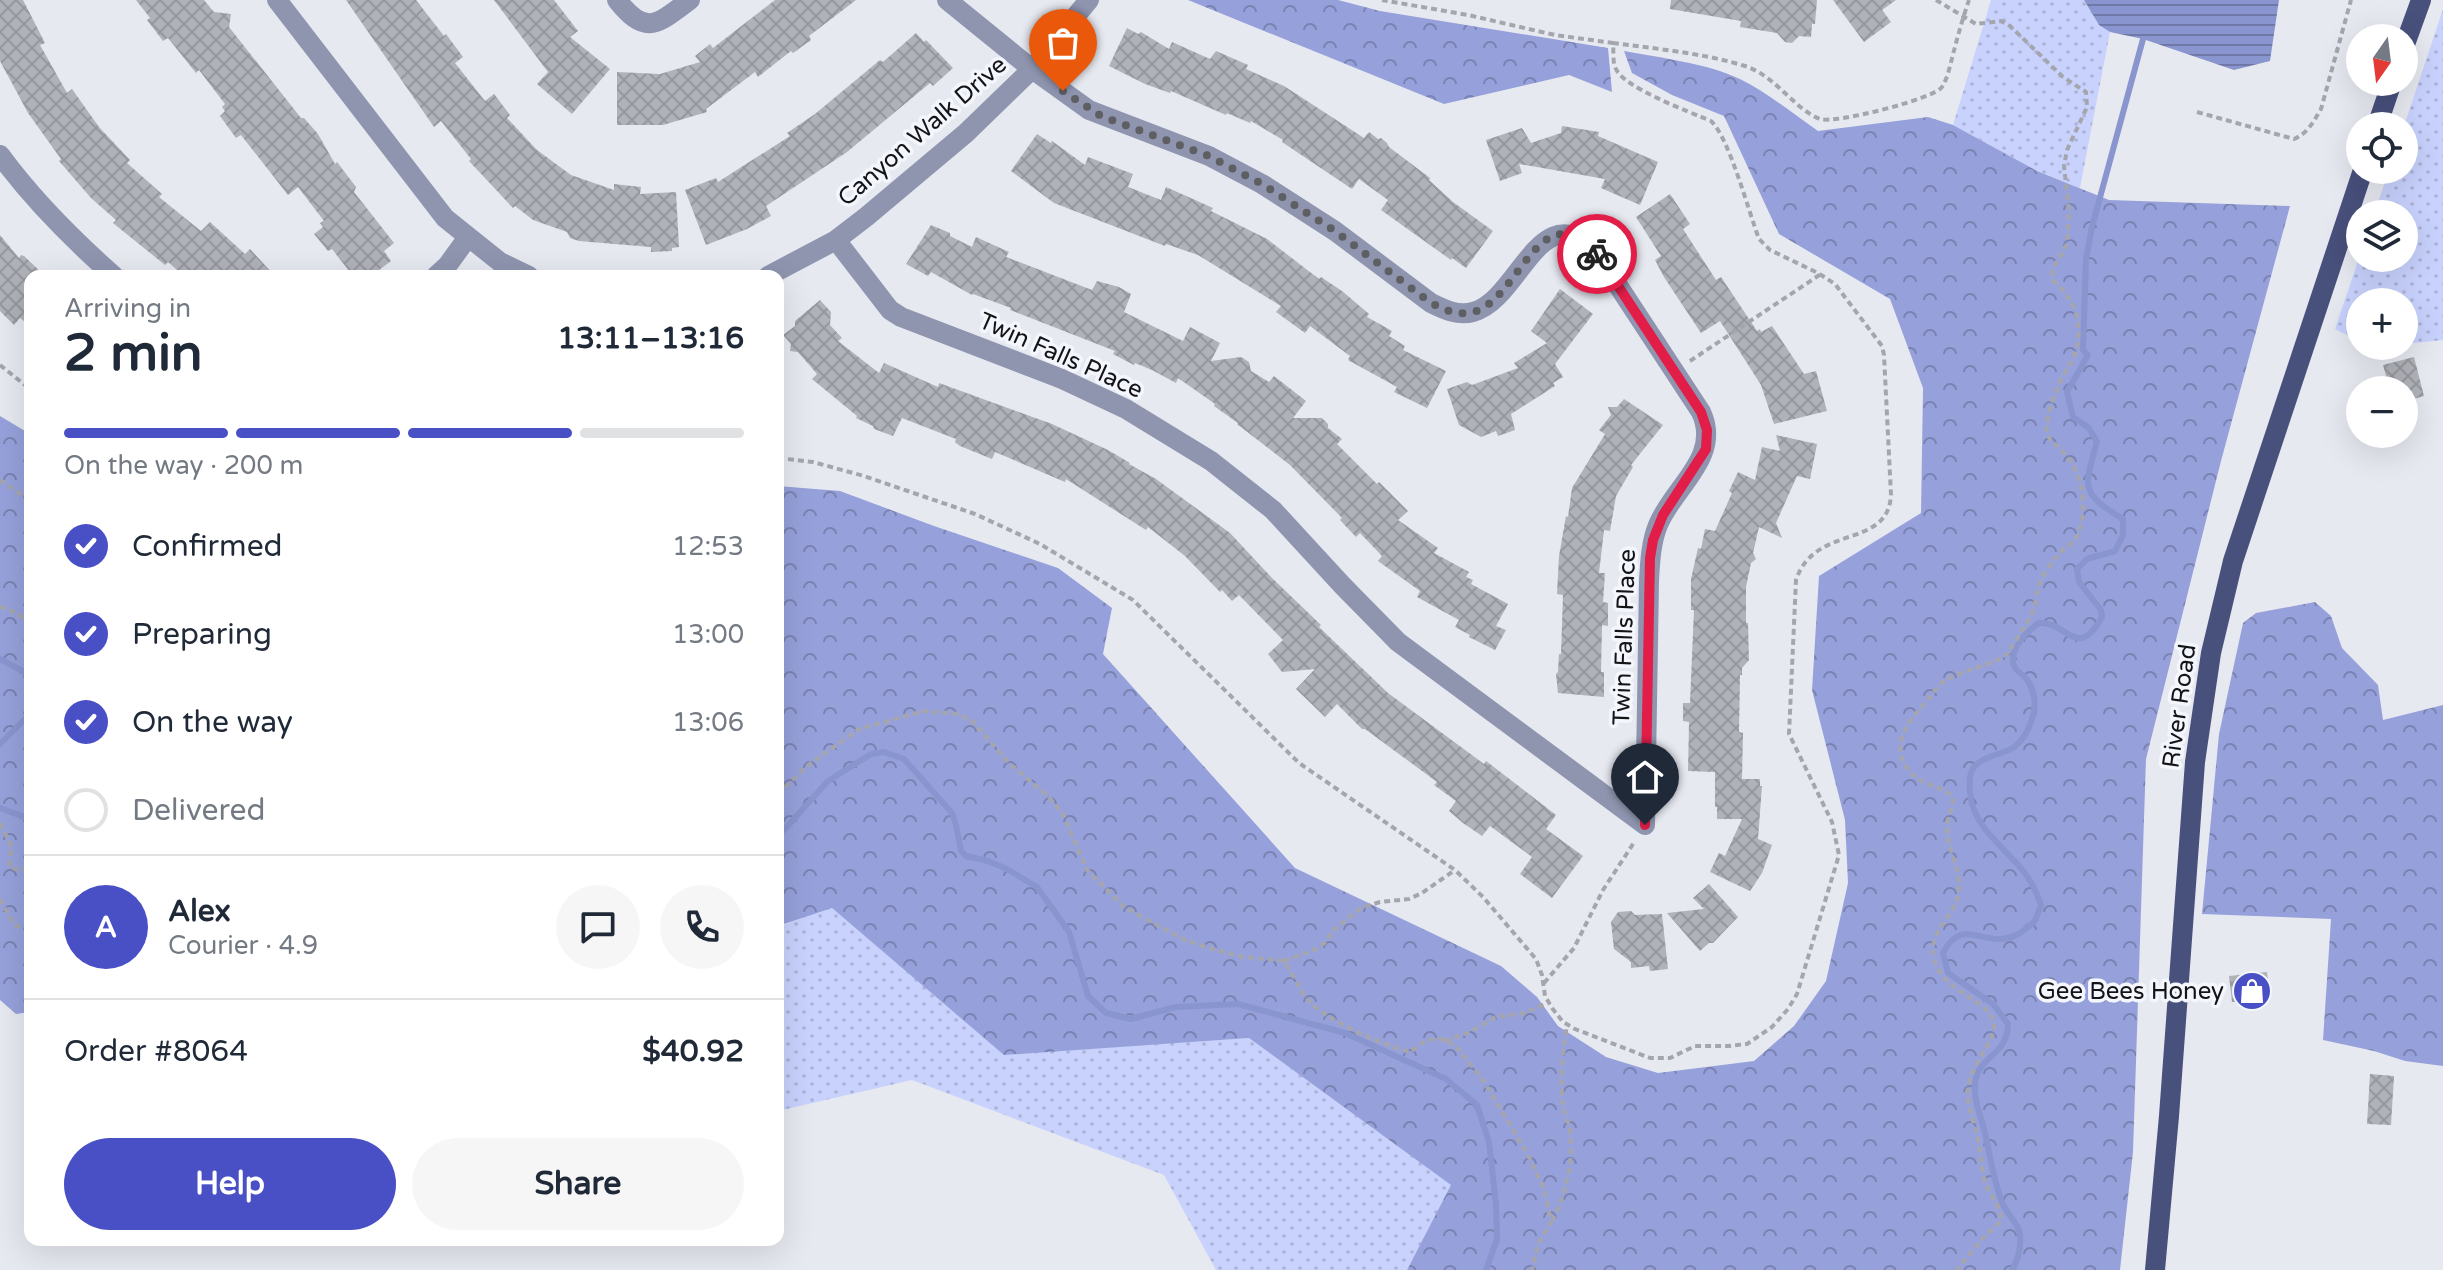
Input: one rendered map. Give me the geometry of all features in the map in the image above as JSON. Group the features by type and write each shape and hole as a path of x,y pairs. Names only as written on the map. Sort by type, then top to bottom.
{"main road":[{"path":"2412,24 2421,0"},
{"name":"River Road","path":"2155,1270 2195,762 2211,653 2233,561 2358,184"}],"street":[{"path":"277,0 445,218 500,262 517,270"},
{"path":"617,0 631,17 651,23 660,22 690,0"},
{"path":"947,0 1032,69"},
{"name":"Canyon Walk Drive","path":"779,270 836,240 966,133 1032,69 1089,0"},
{"name":"Twin Falls Place","path":"1032,69 1101,116 1209,156 1262,184 1324,223 1446,311 1461,314 1482,309 1549,237 1565,233 1582,239 1598,255 1701,412 1708,441 1702,456 1663,515 1653,540 1649,581 1645,825"},
{"path":"0,155 61,227 108,270"},
{"path":"443,270 468,237"},
{"name":"Twin Falls Place","path":"836,240 890,310 901,317 1062,379 1126,409 1211,461 1273,510 1398,642 1645,825"}],"path":[{"path":"1382,0 1555,35 1692,54 1746,67 1772,80 1817,118 1833,120 1934,95 1940,90 1969,0"},
{"path":"1936,0 1976,24 2001,21 2010,26 2063,77 2086,92 2087,107 2067,150 2064,166 2069,212 2067,244 2052,270 2053,280 2068,293 2075,308 2077,334 2074,358 2058,388 2047,431 2051,442 2061,450 2079,476 2083,493 2080,528 2076,541 2060,553 2044,574 2034,608 2008,653 2003,658 1943,681 1907,722 1900,745 1902,759 1912,774 1953,797 1953,808 1946,824 1959,879 1958,898 1937,931 1933,953 1938,968 1948,983 1990,1013 1995,1023 1992,1041 1973,1068 1967,1096 1986,1185 1999,1206 2001,1221 1957,1270"},
{"path":"2197,112 2294,139 2301,136 2321,109 2351,0"},
{"path":"784,459 813,462 864,476 975,514 1040,544 1118,589 1139,605 1299,763 1455,870 1483,897 1536,959 1545,996 1567,1025 1588,1036 1657,1059 1670,1058 1695,1046 1747,1044 1772,1027 1797,994 1839,855 1832,822 1789,734 1796,580 1810,554 1877,525 1889,509 1891,495 1883,349 1840,289 1821,274 1770,250 1759,239 1725,142 1715,125 1654,97 1624,78 1614,65 1613,43"},
{"path":"1674,372 1821,274"},
{"path":"0,365 24,384"},
{"path":"0,480 24,497"},
{"path":"0,607 24,618"},
{"path":"784,788 807,766 859,729 924,711 959,714 973,722 1010,764 1048,796 1063,814 1087,870 1124,907 1185,940 1243,957 1284,961 1314,950 1361,908 1409,899 1455,870"},
{"path":"0,823 12,847 9,866 24,870"},
{"path":"1544,983 1574,948 1603,890 1645,825"},
{"path":"0,899 14,925 24,928"},
{"path":"1284,961 1309,1001 1328,1017 1410,1052 1425,1041 1438,1038 1455,1045 1483,1080 1527,1153 1544,1189 1551,1222"},
{"path":"1445,1041 1470,1032 1496,1017 1525,1013 1549,1002"},
{"path":"1532,1270 1538,1244 1560,1206 1570,1158 1570,1128 1563,1109 1562,1085 1567,1025"}],"shaded area":[{"path":"1991,0 2084,0 2099,25 2110,32 2080,188 2037,171 1953,125"},
{"path":"2084,0 2279,0 2270,61 2234,70 2143,39 2110,32 2099,25"},
{"path":"2443,9 2443,340 2418,343 2418,288 2349,288 2354,272 2418,272 2418,200 2379,200 2384,184 2418,184 2418,112 2409,112 2414,96 2418,96 2418,84"},
{"path":"2346,296 2346,335 2335,329"},
{"path":"831,907 1004,1054 1249,1038 1452,1185 1407,1270 1216,1270 1164,1175 912,1080 784,1110 784,925"}],"green space":[{"path":"1188,0 1338,0 1380,11 1608,48 1612,92 1569,75 1444,104"},
{"path":"1624,51 1727,73 1760,90 1818,131 1928,117 1953,125 2037,171 2109,200 2290,206 2221,461 2146,759 2133,1152 2120,1270 1407,1270 1451,1185 1249,1038 1004,1055 832,908 784,924 784,486 840,491 1058,568 1112,608 1103,654 1295,868 1501,966 1537,997 1558,1026 1606,1057 1658,1073 1754,1061 1794,1026 1826,981 1848,883 1845,820 1812,690 1819,576 1921,513 1923,388 1890,299 1779,234 1724,116 1672,95 1632,73"},
{"path":"0,416 24,430 24,1013 16,1014 0,1000"},
{"path":"2315,602 2331,616 2342,648 2378,685 2383,720 2443,705 2443,1066 2405,1061 2323,1040 2331,919 2202,914 2219,734 2243,623 2256,613"}],"building":[{"path":"0,0 23,0 45,43 40,45 67,93 72,89 99,127 130,160 127,163 162,194 159,197 201,231 210,222 245,254 250,249 269,270 177,270 168,262 165,265 113,223 116,220 91,198 59,161 61,159 28,113 0,61"},
{"path":"136,0 204,0 214,12 231,14 229,27 301,118 318,134 335,164 337,162 356,187 354,192 394,243 384,251 391,261 379,270 348,270 332,249 328,251 314,234 323,227 320,223 324,221 298,187 288,195 241,135 236,138 220,116 225,111 222,107 225,104 199,70 196,73 168,38 163,41 147,20 150,18"},
{"path":"346,0 416,0 463,57 455,63 485,101 494,94 510,115 507,118 537,150 571,175 614,190 614,184 641,187 640,194 676,192 679,247 672,248 672,251 651,252 651,247 579,241 570,238 567,232 533,220 515,206 513,208 469,161 471,159 441,121 434,127"},
{"path":"494,0 554,0 578,31 570,37 610,69 572,114 537,84 548,72"},
{"path":"775,0 856,0 809,36 811,40 793,53 791,51 758,77 755,72 706,109 707,112 663,125 617,125 617,72 660,74 700,62 695,56 710,44 713,48"},
{"path":"1671,0 1817,0 1811,37 1799,36 1792,43 1785,42 1777,33 1740,27 1741,21 1670,9"},
{"path":"1833,0 1896,0 1882,10 1891,22 1864,42"},
{"path":"1127,28 1138,34 1141,32 1169,49 1172,42 1210,59 1216,51 1284,86 1364,138 1369,132 1381,138 1430,178 1453,202 1493,231 1466,268 1451,260 1381,210 1388,200 1359,179 1352,189 1251,121 1226,115 1171,91 1145,84 1109,66"},
{"path":"916,33 953,68 933,86 930,83 847,152 766,206 771,216 706,245 685,190 716,178 718,182 790,136 787,133 880,60 883,62"},
{"path":"1562,126 1599,132 1598,136 1658,162 1640,205 1601,188 1605,179 1519,164 1522,173 1500,181 1486,140 1522,128 1531,143 1561,133"},
{"path":"1037,134 1085,165 1088,157 1133,174 1128,187 1161,200 1166,187 1213,208 1211,211 1267,239 1319,279 1321,277 1342,291 1369,314 1367,317 1392,331 1389,336 1405,346 1403,350 1446,371 1427,408 1394,392 1397,387 1348,360 1350,356 1310,326 1305,333 1276,312 1281,306 1198,255 1165,246 1054,203 1011,171"},
{"path":"1670,194 1690,224 1683,229 1716,280 1721,277 1757,331 1772,326 1804,374 1816,371 1827,411 1774,424 1761,385 1720,321 1701,333 1664,277 1655,260 1661,256 1636,217"},
{"path":"931,225 972,247 976,237 1009,252 1006,257 1092,290 1097,281 1119,287 1131,294 1124,312 1183,341 1190,327 1220,343 1211,361 1241,357 1249,362 1251,371 1269,382 1274,376 1306,401 1293,418 1322,418 1328,428 1342,439 1337,444 1408,511 1398,520 1438,548 1434,553 1469,572 1466,577 1473,580 1471,584 1508,604 1496,626 1506,630 1495,650 1455,627 1459,620 1417,597 1420,591 1378,561 1382,556 1360,533 1356,537 1340,520 1342,518 1290,465 1178,378 1176,383 1113,354 1115,351 972,295 931,272 928,276 906,264"},
{"path":"0,235 19,258 24,256 39,270 24,270 24,321 20,318 14,325 0,311"},
{"path":"1560,289 1593,314 1555,364 1563,377 1553,383 1555,386 1511,414 1515,430 1498,436 1496,431 1481,437 1459,425 1447,389 1467,382 1472,385 1518,368 1514,363 1547,343 1531,331"},
{"path":"820,300 831,312 830,325 842,338 838,341 879,373 884,363 938,387 939,383 1052,424 1108,450 1156,479 1230,533 1321,625 1319,627 1388,693 1484,764 1486,761 1556,815 1546,829 1583,856 1552,898 1520,874 1532,857 1490,826 1482,836 1463,823 1449,811 1456,801 1434,785 1437,782 1362,729 1337,704 1325,717 1296,689 1315,669 1282,672 1268,654 1283,640 1239,595 1232,601 1185,556 1148,527 1146,530 1066,479 1065,482 995,452 992,459 960,446 956,439 902,418 893,436 856,418 812,379 817,374 798,352 790,351 791,344 784,334 795,326 795,321"},
{"path":"2415,360 2424,396 2418,398 2418,376 2386,376 2383,365"},
{"path":"1624,399 1663,425 1631,465 1633,467 1616,496 1610,531 1604,530 1599,573 1605,573 1603,602 1608,603 1608,626 1602,625 1604,697 1558,693 1556,674 1561,654 1563,595 1557,594 1559,556 1572,488 1605,434 1599,430 1611,415 1608,407 1617,407"},
{"path":"1776,435 1817,444 1810,479 1797,476 1776,523 1782,538 1759,527 1753,553 1756,559 1751,563 1746,587 1749,660 1740,675 1742,779 1760,779 1758,839 1772,845 1762,873 1750,891 1710,872 1719,853 1725,856 1742,819 1717,819 1715,772 1688,771 1689,722 1683,721 1683,703 1690,703 1694,610 1691,610 1691,579 1698,548 1701,549 1705,529 1715,531 1738,472 1755,480 1762,447 1780,451"},
{"path":"1709,884 1738,917 1713,943 1700,951 1667,913 1704,909 1693,898"},
{"path":"1631,911 1635,915 1662,914 1668,969 1650,971 1649,966 1631,968 1631,962 1614,949 1611,922 1618,912"},
{"path":"2267,972 2270,998 2232,1002 2229,976"},
{"path":"2370,1074 2394,1076 2391,1125 2367,1124"}],"waterway":[{"path":"2012,1270 2019,1253 2020,1234 1999,1193 1975,1088 1981,1067 2001,1046 2008,1024 1993,1004 1948,973 1943,953 1959,935 1999,939 2010,937 2031,925 2037,916 2041,905 2029,880 1985,829 1974,810 1970,776 1977,764 2016,745 2030,726 2034,710 2033,692 2013,662 2019,642 2039,623 2049,624 2078,638 2086,637 2093,630 2102,617 2101,610 2079,582 2077,569 2087,559 2115,551 2123,535 2123,519 2099,502 2089,488 2097,442 2089,428 2073,417 2067,392 2088,355 2083,350 2086,259 2143,39"},
{"path":"0,659 24,672"},
{"path":"0,744 24,720"},
{"path":"784,830 828,781 871,754 884,752 904,759 952,813 961,851 966,856 1007,869 1037,887 1069,932 1088,996 1106,1013 1131,1019 1176,1007 1238,1004 1345,1033 1446,1079 1477,1105 1489,1142 1497,1239 1486,1270"},
{"path":"0,808 24,817"}],"way so far":[{"path":"1063,91 1101,116 1209,156 1262,184 1301,207 1446,311 1461,314 1482,309 1549,237 1565,233 1572,235 1582,239 1597,254"}],"place":[{"name":"Gee Bees Honey","path":"2252,991"}],"route":[{"path":"1597,254 1701,412 1708,441 1702,456 1657,527 1650,558 1645,825"}]}
